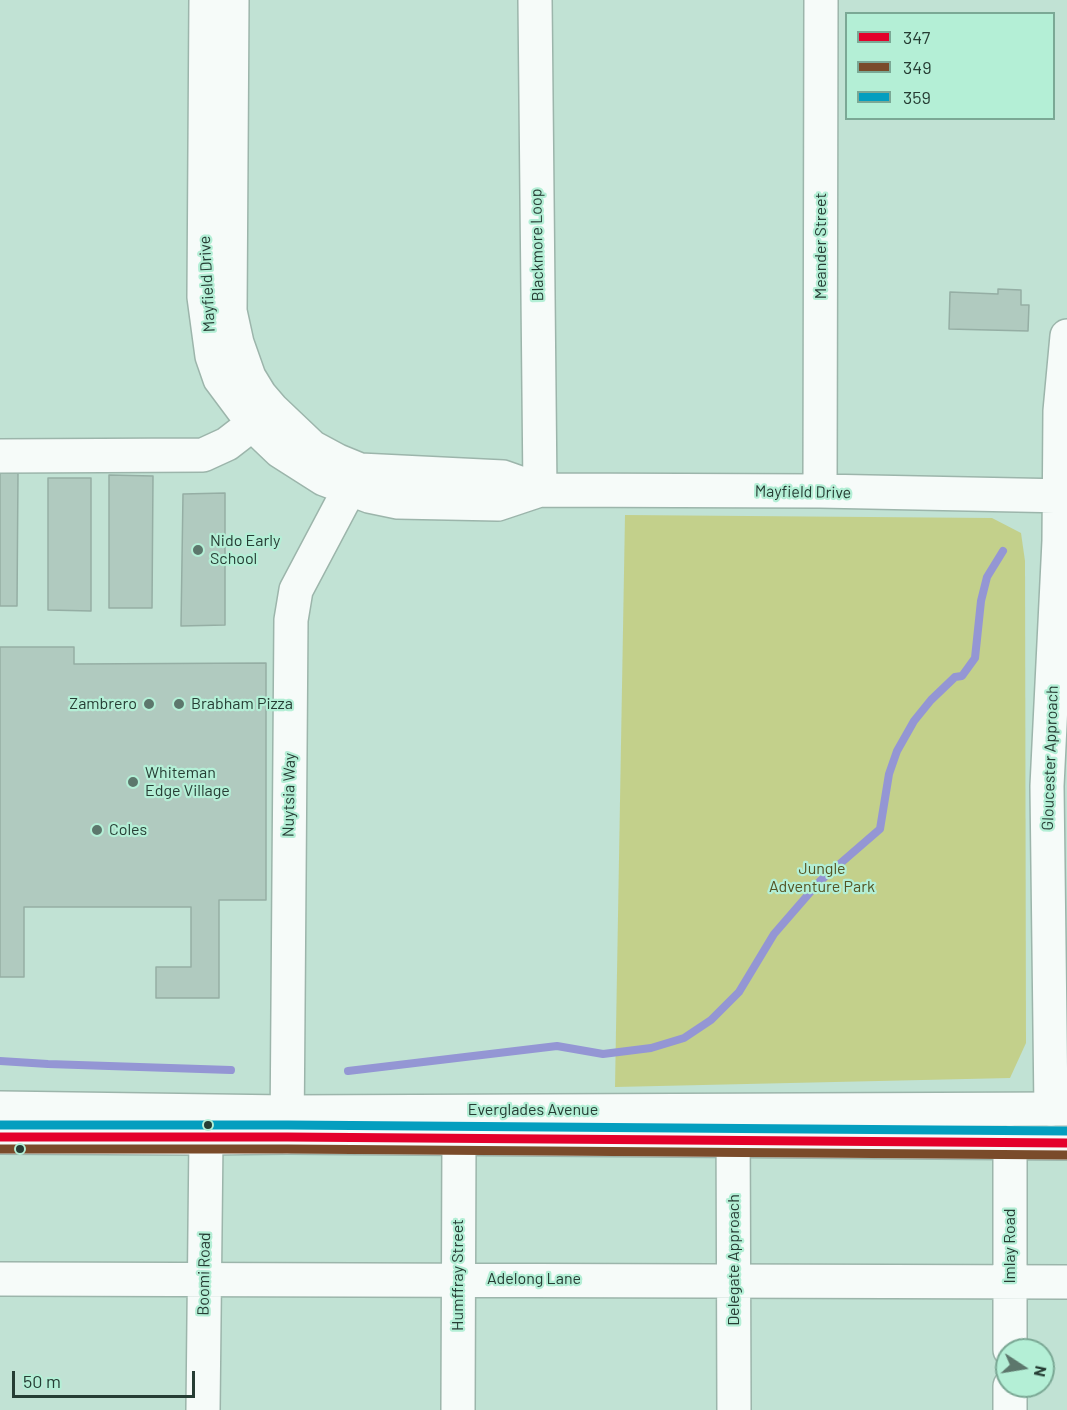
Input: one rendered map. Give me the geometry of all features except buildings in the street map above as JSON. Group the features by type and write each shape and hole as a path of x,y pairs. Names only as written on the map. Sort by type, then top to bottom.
{"street":[{"name":"Mayfield Drive","path":"206,0 204,297 212,356 220,379 263,416 338,461 355,479 503,477 540,490 820,491 1063,496"},
{"name":"Mayfield Drive","path":"232,0 230,311 237,343 249,377 260,395 263,416"},
{"name":"Blackmore Loop","path":"535,0 540,490"},
{"name":"Meander Street","path":"820,491 821,0"},
{"name":"Gloucester Approach","path":"1059,1109 1057,787 1059,542 1063,496 1060,411 1067,336"},
{"path":"0,456 203,455 227,444 263,416"},
{"name":"Nuytsia Way","path":"286,1124 291,620 296,590 355,479"},
{"name":"Everglades Avenue","path":"0,1108 286,1124 459,1139 1059,1109"},
{"name":"Everglades Avenue","path":"0,1137 206,1138 286,1124 733,1124 1010,1142 1067,1143"},
{"name":"Delegate Approach","path":"733,1124 735,1410"},
{"name":"Boomi Road","path":"203,1410 206,1138"},
{"name":"Humffray Street","path":"458,1410 459,1139"},
{"name":"Imlay Road","path":"1010,1142 1010,1338"},
{"name":"Adelong Lane","path":"0,1279 1067,1282"}],"green space":[{"name":"Jungle Adventure Park","path":"625,515 992,518 1021,533 1025,561 1026,1043 1010,1078 615,1087"}],"waterway":[{"path":"348,1071 557,1046 603,1054 651,1048 684,1038 711,1020 739,992 774,934 820,881 880,829 889,774 897,751 914,721 931,700 955,677 962,676 975,658 981,601 987,577 1003,551"},
{"path":"0,1061 231,1070"}],"transit line":[{"name":"359","path":"0,1125 1067,1131"},
{"name":"347","path":"0,1137 1067,1143"},
{"name":"349","path":"0,1149 1067,1155"}],"place":[{"name":"Nido Early School","path":"198,550"},
{"name":"Zambrero","path":"149,704"},
{"name":"Brabham Pizza","path":"179,704"},
{"name":"Whiteman Edge Village","path":"133,782"},
{"name":"Coles","path":"97,830"}]}
